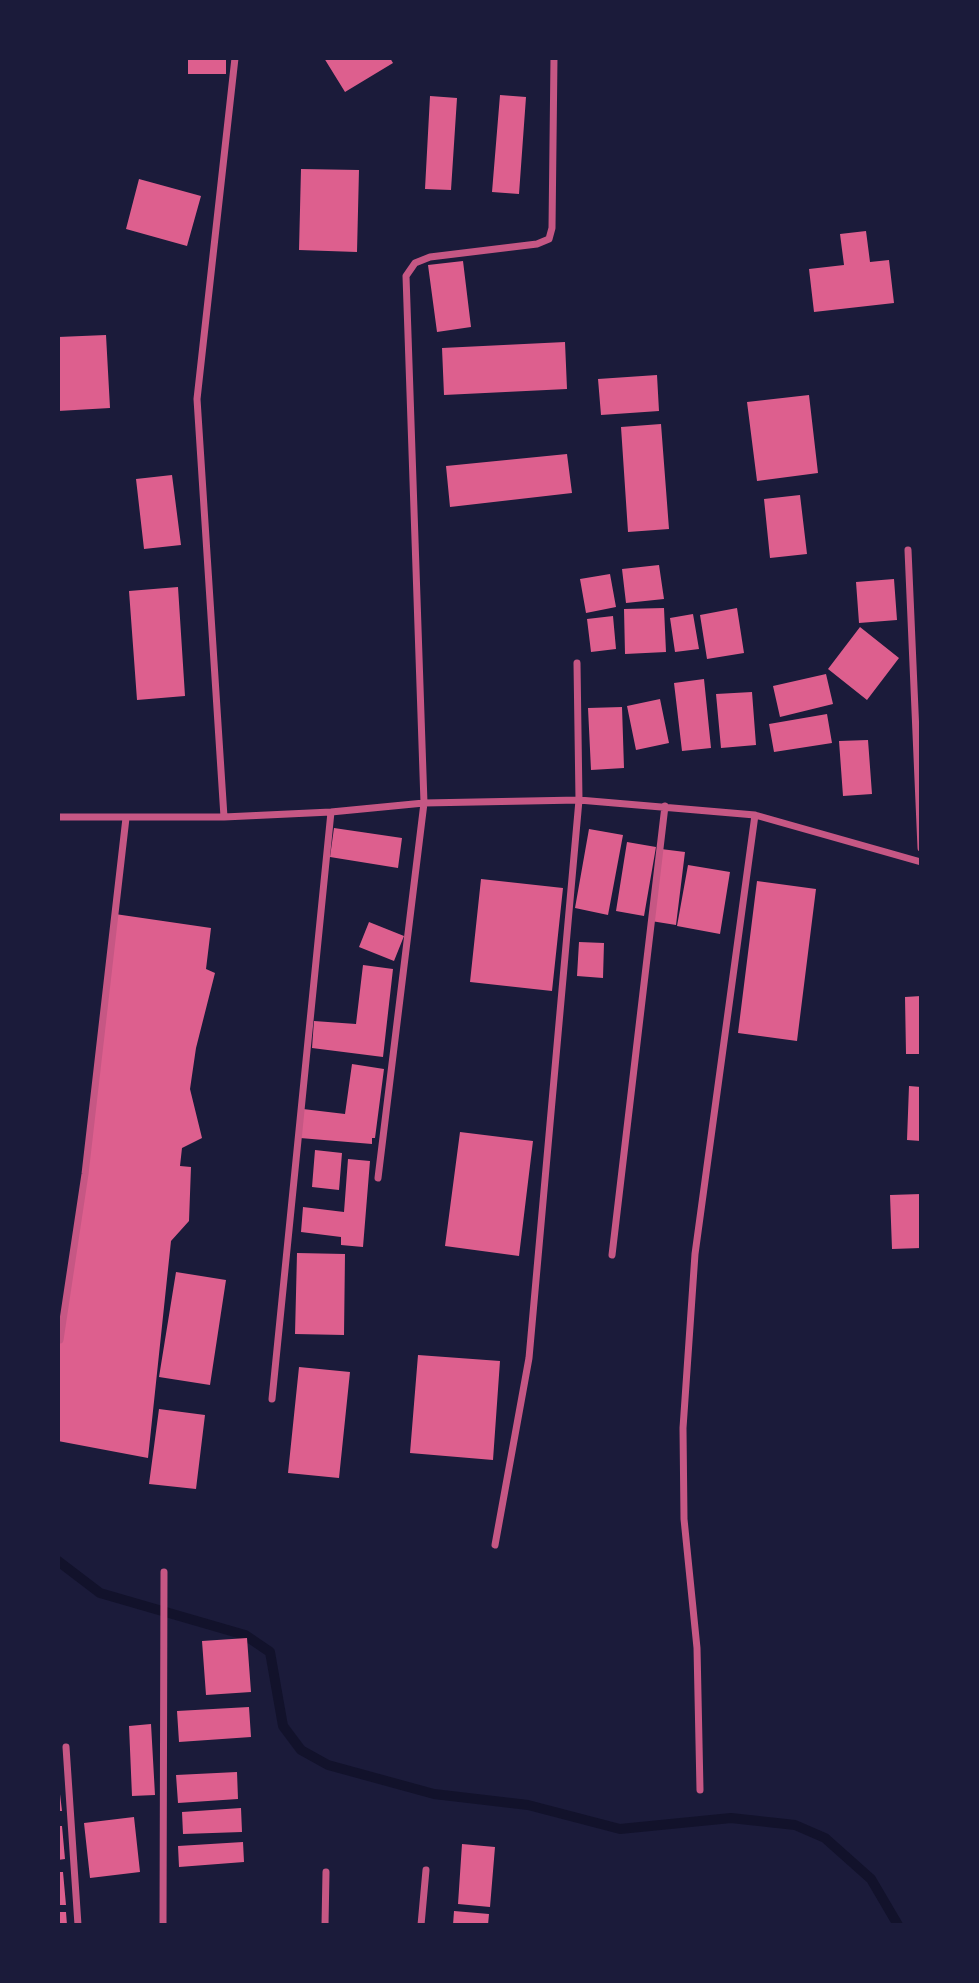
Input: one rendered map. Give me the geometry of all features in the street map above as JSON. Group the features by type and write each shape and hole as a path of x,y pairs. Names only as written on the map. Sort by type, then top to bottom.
{"street":[{"path":"224,817 197,400 235,58"},
{"path":"378,1178 424,803 406,276 415,263 430,257 537,244 549,239 552,228 554,58"},
{"path":"908,550 921,848"},
{"path":"495,1545 530,1358 579,800 577,663"},
{"path":"58,817 224,817 331,812 424,803 579,800 755,815 921,862"},
{"path":"612,1255 665,806"},
{"path":"272,1399 331,812"},
{"path":"700,1790 697,1648 684,1519 683,1428 695,1254 755,815"},
{"path":"60,1340 85,1174 126,818"},
{"path":"163,1925 164,1572"},
{"path":"66,1747 78,1925"},
{"path":"421,1925 426,1870"},
{"path":"325,1925 326,1872"}],"building":[{"path":"188,58 226,58 226,74 188,74"},
{"path":"324,58 390,58 393,63 345,92"},
{"path":"500,95 526,97 519,194 492,192"},
{"path":"430,96 457,98 451,190 425,189"},
{"path":"301,169 359,170 357,252 299,250"},
{"path":"139,179 201,196 187,246 126,229"},
{"path":"866,231 870,262 889,260 894,303 814,312 809,269 844,265 840,234"},
{"path":"463,261 471,327 437,332 428,265"},
{"path":"106,335 110,408 58,411 58,337"},
{"path":"565,342 567,389 444,395 442,348"},
{"path":"657,375 659,411 601,415 598,379"},
{"path":"809,395 818,473 757,481 747,402"},
{"path":"661,424 669,529 628,532 621,427"},
{"path":"567,454 572,493 450,507 446,466"},
{"path":"172,475 181,545 144,549 136,479"},
{"path":"800,495 807,554 770,558 764,499"},
{"path":"659,565 664,599 626,603 622,569"},
{"path":"610,574 616,607 586,613 580,579"},
{"path":"894,579 897,620 859,623 856,582"},
{"path":"178,587 185,696 137,700 129,591"},
{"path":"664,608 666,652 625,654 624,609"},
{"path":"737,608 744,653 707,659 700,615"},
{"path":"693,614 699,649 675,652 670,618"},
{"path":"613,616 616,649 591,652 587,619"},
{"path":"860,627 899,658 867,700 828,669"},
{"path":"826,674 833,704 780,717 773,686"},
{"path":"704,679 711,748 682,751 674,683"},
{"path":"752,692 756,745 721,748 716,694"},
{"path":"660,699 669,743 636,750 627,706"},
{"path":"622,707 624,768 591,770 588,708"},
{"path":"827,714 832,743 774,752 769,724"},
{"path":"868,740 872,794 843,796 839,741"},
{"path":"334,828 402,838 398,868 330,857"},
{"path":"589,829 623,835 608,915 575,908"},
{"path":"627,842 656,847 644,916 616,911"},
{"path":"661,849 685,852 676,925 651,921"},
{"path":"688,865 730,872 720,934 677,926"},
{"path":"481,879 563,888 552,991 470,982"},
{"path":"757,881 816,889 797,1041 738,1033"},
{"path":"115,914 211,928 206,969 215,973 196,1048 190,1089 202,1138 182,1148 180,1166 191,1167 189,1221 171,1241 148,1458 58,1441 58,1354 85,1175"},
{"path":"369,922 404,936 394,961 359,947"},
{"path":"579,942 604,943 603,978 577,976"},
{"path":"363,965 393,969 383,1057 312,1048 314,1021 356,1024"},
{"path":"921,996 921,1054 906,1054 905,997"},
{"path":"352,1064 384,1069 372,1144 300,1138 303,1109 345,1114"},
{"path":"909,1086 921,1087 921,1141 907,1140"},
{"path":"460,1132 533,1141 519,1256 445,1246"},
{"path":"315,1150 342,1153 339,1190 312,1187"},
{"path":"348,1159 370,1161 363,1247 341,1245 341,1237 301,1232 303,1207 344,1212"},
{"path":"921,1194 921,1248 892,1249 890,1195"},
{"path":"297,1253 345,1254 344,1335 295,1334"},
{"path":"176,1272 226,1280 210,1385 159,1377"},
{"path":"418,1355 500,1361 493,1460 410,1453"},
{"path":"299,1367 350,1372 339,1478 288,1473"},
{"path":"159,1409 205,1415 196,1489 149,1484"},
{"path":"247,1638 251,1692 206,1695 202,1641"},
{"path":"249,1707 251,1737 179,1742 177,1711"},
{"path":"151,1724 155,1795 132,1796 129,1726"},
{"path":"237,1772 238,1799 178,1803 176,1775"},
{"path":"58,1777 62,1811 58,1811"},
{"path":"241,1808 242,1832 183,1834 182,1812"},
{"path":"134,1817 140,1872 90,1878 84,1823"},
{"path":"58,1826 62,1826 65,1859 58,1860"},
{"path":"243,1842 244,1862 179,1867 178,1846"},
{"path":"462,1844 495,1847 490,1907 458,1904"},
{"path":"58,1872 63,1872 66,1905 58,1905"},
{"path":"454,1911 489,1914 488,1925 453,1925"},
{"path":"58,1912 66,1912 67,1925 58,1925"}],"waterway":[{"path":"58,1561 100,1593 245,1635 270,1652 283,1726 301,1750 328,1765 434,1794 528,1805 620,1829 731,1818 795,1825 825,1838 871,1879 898,1925"}]}
